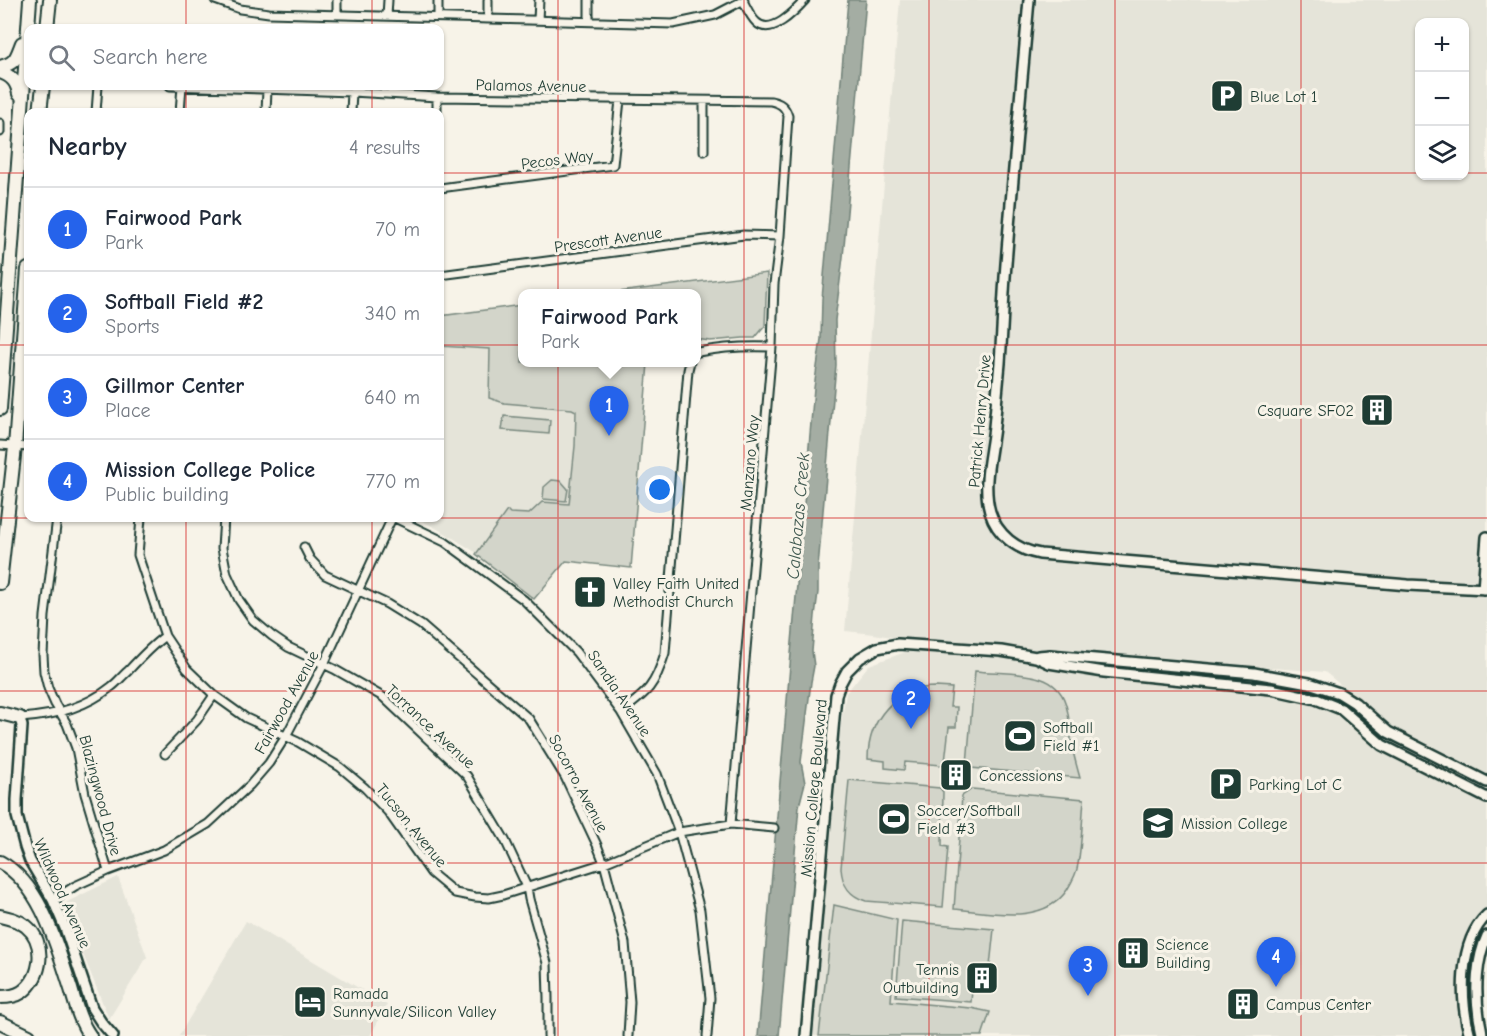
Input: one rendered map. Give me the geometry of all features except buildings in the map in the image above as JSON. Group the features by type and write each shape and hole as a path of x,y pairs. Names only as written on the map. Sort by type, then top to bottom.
{"highway":[{"path":"27,24 30,0"},
{"path":"47,24 50,0"},
{"path":"0,67 16,60 24,37"},
{"path":"0,409 24,61"},
{"path":"0,72 17,84 21,107"},
{"path":"0,84 13,79"},
{"path":"40,108 42,90"},
{"path":"41,108 48,90"},
{"path":"0,583 15,447 24,324"},
{"path":"0,713 20,718"},
{"path":"0,720 20,718"},
{"path":"0,862 21,880 48,921 80,1019 90,1036"},
{"path":"0,916 13,919 28,928 36,940 40,954 39,969 23,991 11,997 0,997"},
{"path":"0,1022 29,1036"}],"street":[{"path":"215,0 240,9 269,13 673,24 715,15 744,0 749,13 757,23 763,26 778,24 805,0"},
{"path":"337,0 337,14"},
{"path":"387,15 388,0"},
{"path":"438,0 438,17"},
{"path":"488,0 488,19"},
{"path":"538,20 539,0"},
{"path":"589,21 590,0"},
{"name":"Patrick Henry Drive","path":"1029,0 1003,326 987,487 993,522 1010,542 1040,554 1486,590"},
{"path":"96,108 98,90"},
{"path":"180,108 182,90"},
{"path":"266,108 267,90"},
{"name":"Palamos Avenue","path":"267,90 620,100 771,101 783,106"},
{"path":"351,108 352,92"},
{"path":"437,96 437,108"},
{"name":"Pecos Way","path":"444,187 613,165 620,100"},
{"path":"704,101 704,151"},
{"name":"Manzano Way","path":"732,824 772,346 774,284 780,237 788,116 783,106"},
{"path":"0,123 0,132"},
{"name":"Prescott Avenue","path":"444,274 744,235 780,237"},
{"path":"701,351 723,347 772,346"},
{"path":"621,712 638,699 655,680 665,653 689,367"},
{"path":"0,445 24,447"},
{"name":"Blazingwood Drive","path":"57,522 45,616 44,672 48,688 65,720 76,748 85,795 108,871"},
{"name":"Tucson Avenue","path":"141,522 138,555 165,636 187,669 214,695 246,718 286,736 340,767 388,812 431,873 455,893 489,898 604,863 679,832 732,824 774,828"},
{"name":"Torrance Avenue","path":"224,522 222,548 227,574 239,600 253,620 288,647 384,697 467,776 505,840 527,887 528,898 547,963 548,1036"},
{"name":"Fairwood Avenue","path":"53,900 75,886 108,871 164,850 208,824 269,763 324,664 357,590 392,522"},
{"name":"Sandia Avenue","path":"402,522 445,542 524,600 576,652 621,712 657,774 679,832 700,910 710,998 707,1036"},
{"path":"1486,590 1487,537"},
{"name":"Socorro Avenue","path":"304,547 310,559 325,575 387,604 421,625 529,719 565,777 604,863 625,943 630,1002 628,1036"},
{"path":"20,718 40,717 88,703 112,687 151,646 165,636"},
{"name":"Mission College Boulevard","path":"806,1036 835,703 838,688 848,671 860,658 877,648 898,644 1001,651 1036,657 1049,663 1104,672 1253,686 1316,699 1341,709 1373,738 1388,748 1487,798"},
{"name":"Mission College Boulevard","path":"1036,657 1050,655 1244,672 1309,683 1339,693 1355,703 1388,732 1487,782"},
{"path":"165,754 197,720 214,695"},
{"name":"Wildwood Avenue","path":"20,718 22,726 17,816 22,840 30,861 53,900 65,928 92,1008 113,1036"},
{"path":"1470,1036 1464,1009 1466,961 1472,937 1481,920 1487,915"},
{"path":"1483,1034 1479,1016 1478,968 1487,936"}],"shaded area":[{"path":"848,0 866,0 843,257 835,320 836,365 818,567 812,651 814,666 801,762 805,783 799,806 779,1036 758,1036 814,388 821,339 822,299"},
{"path":"900,0 1487,0 1487,775 1392,728 1325,672 908,640 845,631"},
{"path":"767,273 765,326 755,338 701,340 701,289 642,289"},
{"path":"518,306 518,367 648,367 631,568 566,561 534,599 476,554 506,512 529,514 542,502 569,504 576,411 504,403 489,398 490,349 444,346 444,315"},
{"path":"444,346 490,349 504,403 576,411 569,504 542,502 530,514 506,513 477,553 424,522 444,522"},
{"path":"504,416 550,420 549,434 502,430"},
{"path":"552,480 561,481 568,489 566,501 543,499 544,487"},
{"name":"Mission College","path":"914,649 1006,656 1046,666 1119,678 1245,689 1312,702 1344,716 1368,739 1487,803 1487,909 1478,919 1461,963 1459,1007 1465,1036 810,1036 833,774 846,693 869,665"},
{"name":"Softball Field #1","path":"975,671 1029,675 1048,681 1056,688 1066,704 1072,746 1080,778 971,768 967,764"},
{"path":"921,688 952,688 950,707 957,707 956,727 949,727 945,762 942,765 905,762 904,770 885,768 885,761 868,759 873,731 887,708 896,699 908,693"},
{"name":"Soccer/Softball Field #3","path":"849,780 940,788 943,792 942,846 948,847 943,907 866,901 855,896 848,889 843,880 841,868"},
{"path":"972,789 1084,799 1077,871 1067,890 1057,901 1044,909 1030,913 999,914 954,909 962,796"},
{"path":"118,877 147,957 109,1019 63,904"},
{"path":"834,905 897,920 891,1001 971,1008 990,1012 982,1036 819,1036"},
{"path":"246,921 387,1005 370,1036 179,1036"},
{"path":"902,921 994,929 990,966 974,965 971,1002 896,996"}],"place":[{"name":"Blue Lot 1","path":"1227,96"},
{"name":"Csquare SFO2","path":"1377,410"},
{"name":"Fairwood Park","path":"609,436"},
{"name":"Valley Faith United Methodist Church","path":"590,592"},
{"name":"Softball Field #2","path":"911,729"},
{"name":"Softball Field #1","path":"1020,736"},
{"name":"Concessions","path":"956,775"},
{"name":"Parking Lot C","path":"1226,784"},
{"name":"Soccer/Softball Field #3","path":"894,819"},
{"name":"Mission College","path":"1158,823"},
{"name":"Science Building","path":"1133,953"},
{"name":"Tennis Outbuilding","path":"982,978"},
{"name":"Mission College Police","path":"1276,987"},
{"name":"Gillmor Center","path":"1088,996"},
{"name":"Ramada Sunnyvale/Silicon Valley","path":"310,1002"},
{"name":"Campus Center","path":"1243,1004"}],"water label":[{"name":"Calabazas Creek","path":"798,516"}]}
